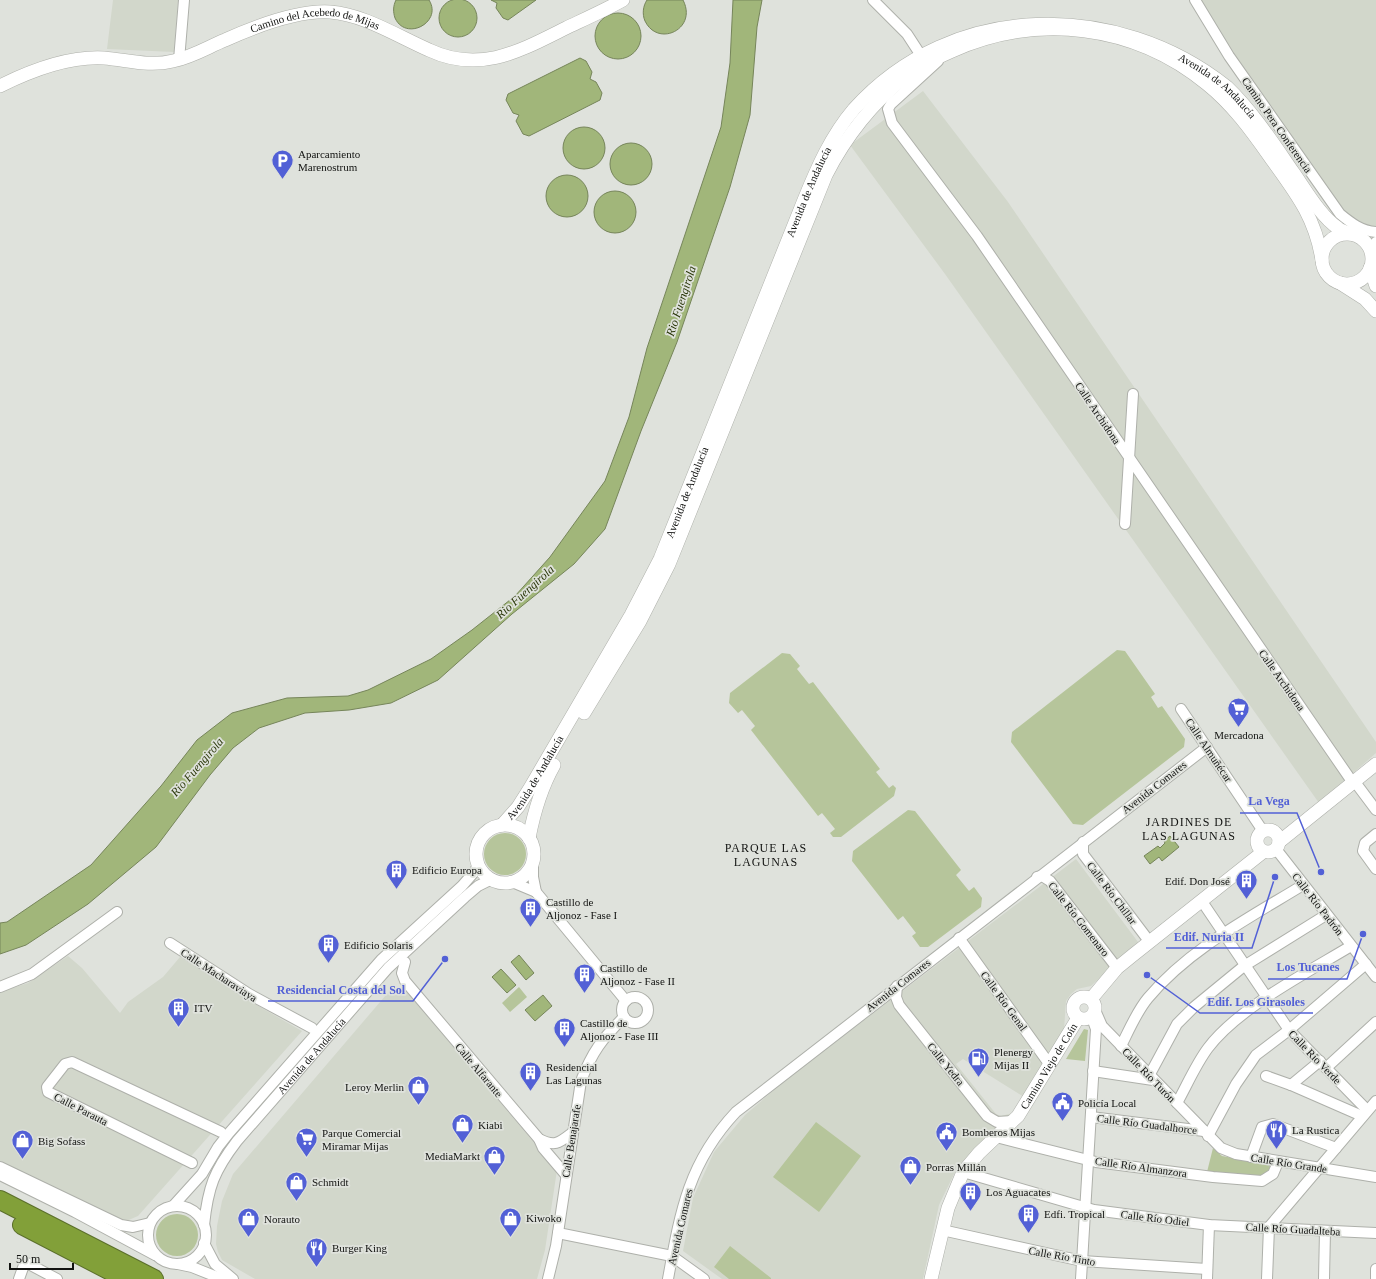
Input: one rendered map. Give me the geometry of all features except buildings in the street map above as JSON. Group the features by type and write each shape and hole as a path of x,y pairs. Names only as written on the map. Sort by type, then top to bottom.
{"highway":[{"path":"0,1200 154,1279"},
{"path":"0,1214 126,1279"}],"street":[{"path":"179,60 184,0"},
{"name":"Camino del Acebedo de Mijas","path":"0,86 38,69 87,58 105,58 147,64 179,60 255,28 299,16 329,12 350,16 447,57 479,60 496,59 530,46 623,0"},
{"path":"873,0 907,34 920,54"},
{"name":"Camino Pera Conferencia","path":"1195,0 1229,56 1340,214 1355,226 1368,231 1376,232"},
{"name":"Avenida de Andalucía","path":"502,825 518,807 533,783 631,615 660,559 807,192 827,148 853,111 869,94 900,68 920,54 962,34 1017,20 1040,18 1082,20 1129,30 1153,39 1183,54 1212,74 1239,100 1266,132 1322,212 1337,228 1352,234"},
{"name":"Avenida de Andalucía","path":"529,838 533,814 547,777 640,620 669,564 814,203 836,155 848,136 877,102 906,76 966,45 1019,30 1065,29 1126,40 1147,48 1177,63 1219,94 1232,107 1258,139 1310,216 1318,238 1322,260"},
{"name":"Calle Archidona","path":"946,54 891,104 888,109 892,123 976,236 1354,783 1376,810"},
{"path":"1340,283 1348,284 1361,279 1370,268 1374,247 1352,234"},
{"path":"1376,235 1366,237 1352,234 1337,236 1331,240 1323,252 1322,260 1328,274 1365,299 1376,311"},
{"path":"1370,268 1376,286"},
{"path":"1125,524 1133,394"},
{"name":"Calle Almuñécar","path":"1181,709 1263,831"},
{"name":"Avenida Comares","path":"668,1279 686,1191 696,1168 718,1133 744,1104 1207,747"},
{"name":"Camino Viejo de Coín","path":"931,1279 942,1230 953,1192 963,1172 1013,1121 1029,1100 1050,1065 1089,1011 1117,968 1201,900 1273,848 1376,764"},
{"path":"536,892 533,877 534,851 529,838 520,829 512,826 502,825 488,831 479,842 476,851 478,865 488,877 497,882 512,882 536,892 626,1001"},
{"path":"1269,830 1275,832 1273,848 1259,849 1256,843 1258,836 1263,831 1269,830"},
{"path":"1376,834 1365,843 1363,851 1376,869"},
{"name":"Calle Río Chillar","path":"1083,842 1083,854 1149,941"},
{"name":"Calle Río Padrón","path":"1273,848 1376,976"},
{"path":"512,882 524,875 534,860"},
{"name":"Avenida de Andalucía","path":"174,1206 202,1174 228,1133 372,971 401,941 462,886 475,872 478,865"},
{"name":"Calle Río Gomenaro","path":"1037,877 1042,876 1050,881 1117,968"},
{"name":"Avenida de Andalucía","path":"204,1225 211,1182 222,1160 237,1141 388,968 465,896 478,886 492,879"},
{"path":"1121,1046 1146,999 1167,977 1223,934 1303,885"},
{"name":"Calle Río Verde","path":"1201,900 1244,966 1289,1030 1323,1065 1364,1113"},
{"path":"0,987 32,974 117,912"},
{"path":"1094,1071 1151,1078 1177,1024 1194,1006 1244,966 1326,915"},
{"name":"Calle Río Genal","path":"959,938 1050,1065"},
{"name":"Calle Macharaviaya","path":"170,943 248,994 312,1028"},
{"path":"1177,1103 1208,1048 1224,1030 1266,998 1351,946"},
{"name":"Calle Alfarante","path":"405,962 402,973 409,988 539,1139 543,1148 566,1175"},
{"path":"1206,1133 1236,1084 1256,1056 1289,1030 1366,964"},
{"name":"Calle Yedra","path":"897,986 896,997 899,1005 987,1116 997,1122 1013,1121"},
{"path":"638,997 646,1002 648,1011 645,1018 638,1023 630,1022 624,1017 622,1009 626,1001 629,998 638,997"},
{"path":"1080,1279 1096,1029 1089,1011"},
{"name":"Calle Río Turón","path":"1089,1011 1151,1078 1206,1133"},
{"name":"Calle Benajarafe","path":"548,1279 558,1234 581,1081 588,1061 600,1042 624,1017"},
{"path":"1291,1085 1323,1065 1376,1022"},
{"name":"Calle Parauta","path":"192,1163 48,1092 47,1087 65,1064 72,1062 221,1132"},
{"path":"1266,1076 1364,1113"},
{"path":"1267,1279 1269,1227 1376,1100"},
{"name":"Calle Río Guadalhorce","path":"1091,1117 1206,1133"},
{"path":"1251,1157 1262,1127 1273,1124 1336,1148"},
{"path":"539,1139 549,1144 559,1143 572,1133"},
{"name":"Calle Río Grande","path":"1206,1133 1221,1148 1236,1154 1376,1177"},
{"name":"Calle Río Almanzora","path":"996,1137 1088,1160 1194,1175 1262,1181 1273,1174 1278,1162"},
{"path":"0,1167 121,1225 133,1227 150,1223"},
{"name":"Calle Río Odiel","path":"963,1172 1084,1208 1209,1225"},
{"path":"0,1175 75,1212 167,1262 192,1267 222,1279"},
{"path":"158,1257 148,1242 150,1223 156,1214 164,1209 174,1206 184,1206 193,1210 200,1217 206,1234 200,1252 193,1258 176,1264"},
{"path":"1207,1274 1209,1225"},
{"name":"Calle Río Guadalteba","path":"1209,1225 1376,1233"},
{"name":"Calle Río Tinto","path":"942,1230 1082,1261 1207,1274"},
{"path":"1324,1279 1325,1231"},
{"path":"558,1234 672,1256 704,1279"},
{"path":"204,1243 215,1264 233,1279"},
{"path":"21,1278 25,1262 57,1279"},
{"path":"1376,1269 1376,1279"}],"shaded area":[{"path":"113,0 178,0 174,52 107,49"},
{"path":"1193,0 1376,0 1376,228 1366,227 1347,215"},
{"path":"923,91 1008,202 1376,742 1376,753 1319,803 945,274 850,145"},
{"path":"1117,650 1125,651 1155,694 1151,697 1158,708 1162,706 1185,739 1184,747 1083,825 1073,824 1011,742 1012,732"},
{"path":"782,653 790,654 800,666 797,669 809,684 813,682 880,769 876,772 889,788 893,785 896,788 894,796 841,837 833,837 830,833 835,829 822,813 818,816 751,730 755,726 742,710 738,713 729,703 730,693"},
{"path":"908,810 915,811 961,870 956,875 969,891 974,887 982,898 981,907 928,947 920,947 912,936 916,933 903,916 898,920 852,861 853,851"},
{"path":"505,833 520,839 526,854 520,869 505,875 490,869 484,854 490,839"},
{"path":"1076,859 1138,942 1091,986 1077,989 1071,994 1066,1001 1064,1030 1024,1097 963,1059 956,1064 996,1114 1001,1116 1013,1113 957,1168 939,1205 923,1279 722,1279 683,1251 693,1198 714,1152 745,1115 788,1078"},
{"path":"68,956 82,968 120,1013 128,1002 163,977 180,957 253,1003 302,1031 138,1216 124,1222 0,1164 0,992 28,983"},
{"path":"519,987 527,997 510,1012 502,1003"},
{"path":"392,988 405,989 557,1170 545,1250 537,1279 255,1279 222,1260 218,1252 216,1244 217,1226 222,1201 233,1174"},
{"path":"1084,1029 1088,1030 1085,1061 1066,1059"},
{"path":"816,1122 861,1156 819,1212 773,1177"},
{"path":"1213,1148 1222,1156 1270,1165 1269,1172 1260,1177 1207,1172"},
{"path":"173,1214 181,1214 192,1220 198,1231 198,1239 192,1250 181,1256 173,1256 162,1250 156,1239 156,1231 162,1220"},
{"path":"730,1246 771,1279 729,1279 714,1267"}],"water":[{"path":"454,-1 462,-1 472,4 476,11 476,25 472,32 462,37 454,37 444,32 442,29 439,22 439,14 444,4 447,2"},
{"path":"396,0 429,0 432,8 431,15 427,22 414,29 400,25 394,14 394,4"},
{"path":"491,0 536,0 508,20 503,18 496,8 497,3"},
{"path":"647,0 683,0 686,10 685,19 681,27 674,32 667,34 659,33 651,29 643,16 644,7"},
{"name":"Rio Fuengirola","path":"733,0 762,0 757,27 750,115 730,187 677,342 641,431 605,529 574,564 512,614 438,680 391,703 349,710 305,713 259,728 233,748 210,775 156,847 88,904 26,945 0,954 0,923 7,922 91,865 161,786 197,740 232,713 287,698 348,696 368,690 431,659 472,630 515,596 550,557 605,481 629,417 647,348 721,127 730,63"},
{"path":"618,13 631,17 637,23 641,36 637,49 631,55 618,59 605,55 599,49 595,36 599,23 605,17"},
{"path":"580,58 586,61 592,72 590,79 596,82 602,93 600,100 529,136 523,134 516,121 519,115 513,113 506,100 508,94"},
{"path":"580,127 588,127 596,130 602,136 605,148 602,160 596,166 588,169 580,169 572,166 566,160 563,152 563,144 566,136 572,130"},
{"path":"627,143 635,143 643,146 649,152 652,164 649,176 643,182 635,185 627,185 619,182 613,176 610,168 610,160 613,152 619,146"},
{"path":"563,175 571,175 579,178 585,184 588,196 585,208 579,214 571,217 563,217 555,214 549,208 546,200 546,192 549,184 555,178"},
{"path":"611,191 619,191 627,194 633,200 636,212 633,224 627,230 619,233 611,233 603,230 597,224 594,216 594,208 597,200 603,194"},
{"path":"1170,836 1179,847 1162,861 1159,857 1150,864 1144,856 1158,846 1160,848 1165,843 1164,841"},
{"path":"519,955 534,973 526,980 511,962"},
{"path":"501,969 516,985 507,993 492,977"},
{"path":"543,995 552,1006 535,1021 525,1010"}],"place":[{"name":"Aparcamiento Marenostrum","path":"282,180"},
{"name":"Mercadona","path":"1239,728"},
{"name":"La Vega","path":"1321,872"},
{"name":"Edif. Nuria II","path":"1275,877"},
{"name":"Edificio Europa","path":"397,890"},
{"name":"Edif. Don José","path":"1246,900"},
{"name":"Castillo de Aljonoz - Fase I","path":"530,928"},
{"name":"Los Tucanes","path":"1363,934"},
{"name":"Residencial Costa del Sol","path":"445,959"},
{"name":"Edificio Solaris","path":"328,964"},
{"name":"Edif. Los Girasoles","path":"1147,975"},
{"name":"Castillo de Aljonoz - Fase II","path":"585,994"},
{"name":"ITV","path":"178,1028"},
{"name":"Castillo de Aljonoz - Fase III","path":"564,1048"},
{"name":"Plenergy Mijas II","path":"978,1078"},
{"name":"Residencial Las Lagunas","path":"531,1092"},
{"name":"Leroy Merlin","path":"419,1106"},
{"name":"Policía Local","path":"1062,1122"},
{"name":"Kiabi","path":"462,1144"},
{"name":"La Rustica","path":"1276,1150"},
{"name":"Bomberos Mijas","path":"946,1152"},
{"name":"Parque Comercial Miramar Mijas","path":"306,1158"},
{"name":"Big Sofass","path":"22,1160"},
{"name":"MediaMarkt","path":"495,1176"},
{"name":"Porras Millán","path":"911,1186"},
{"name":"Schmidt","path":"296,1202"},
{"name":"Los Aguacates","path":"971,1212"},
{"name":"Edfi. Tropical","path":"1028,1234"},
{"name":"Norauto","path":"249,1238"},
{"name":"Kiwoko","path":"511,1238"},
{"name":"Burger King","path":"317,1268"}],"district":[{"name":"JARDINES DE LAS LAGUNAS","path":"1189,829"},
{"name":"PARQUE LAS LAGUNAS","path":"766,855"}]}
